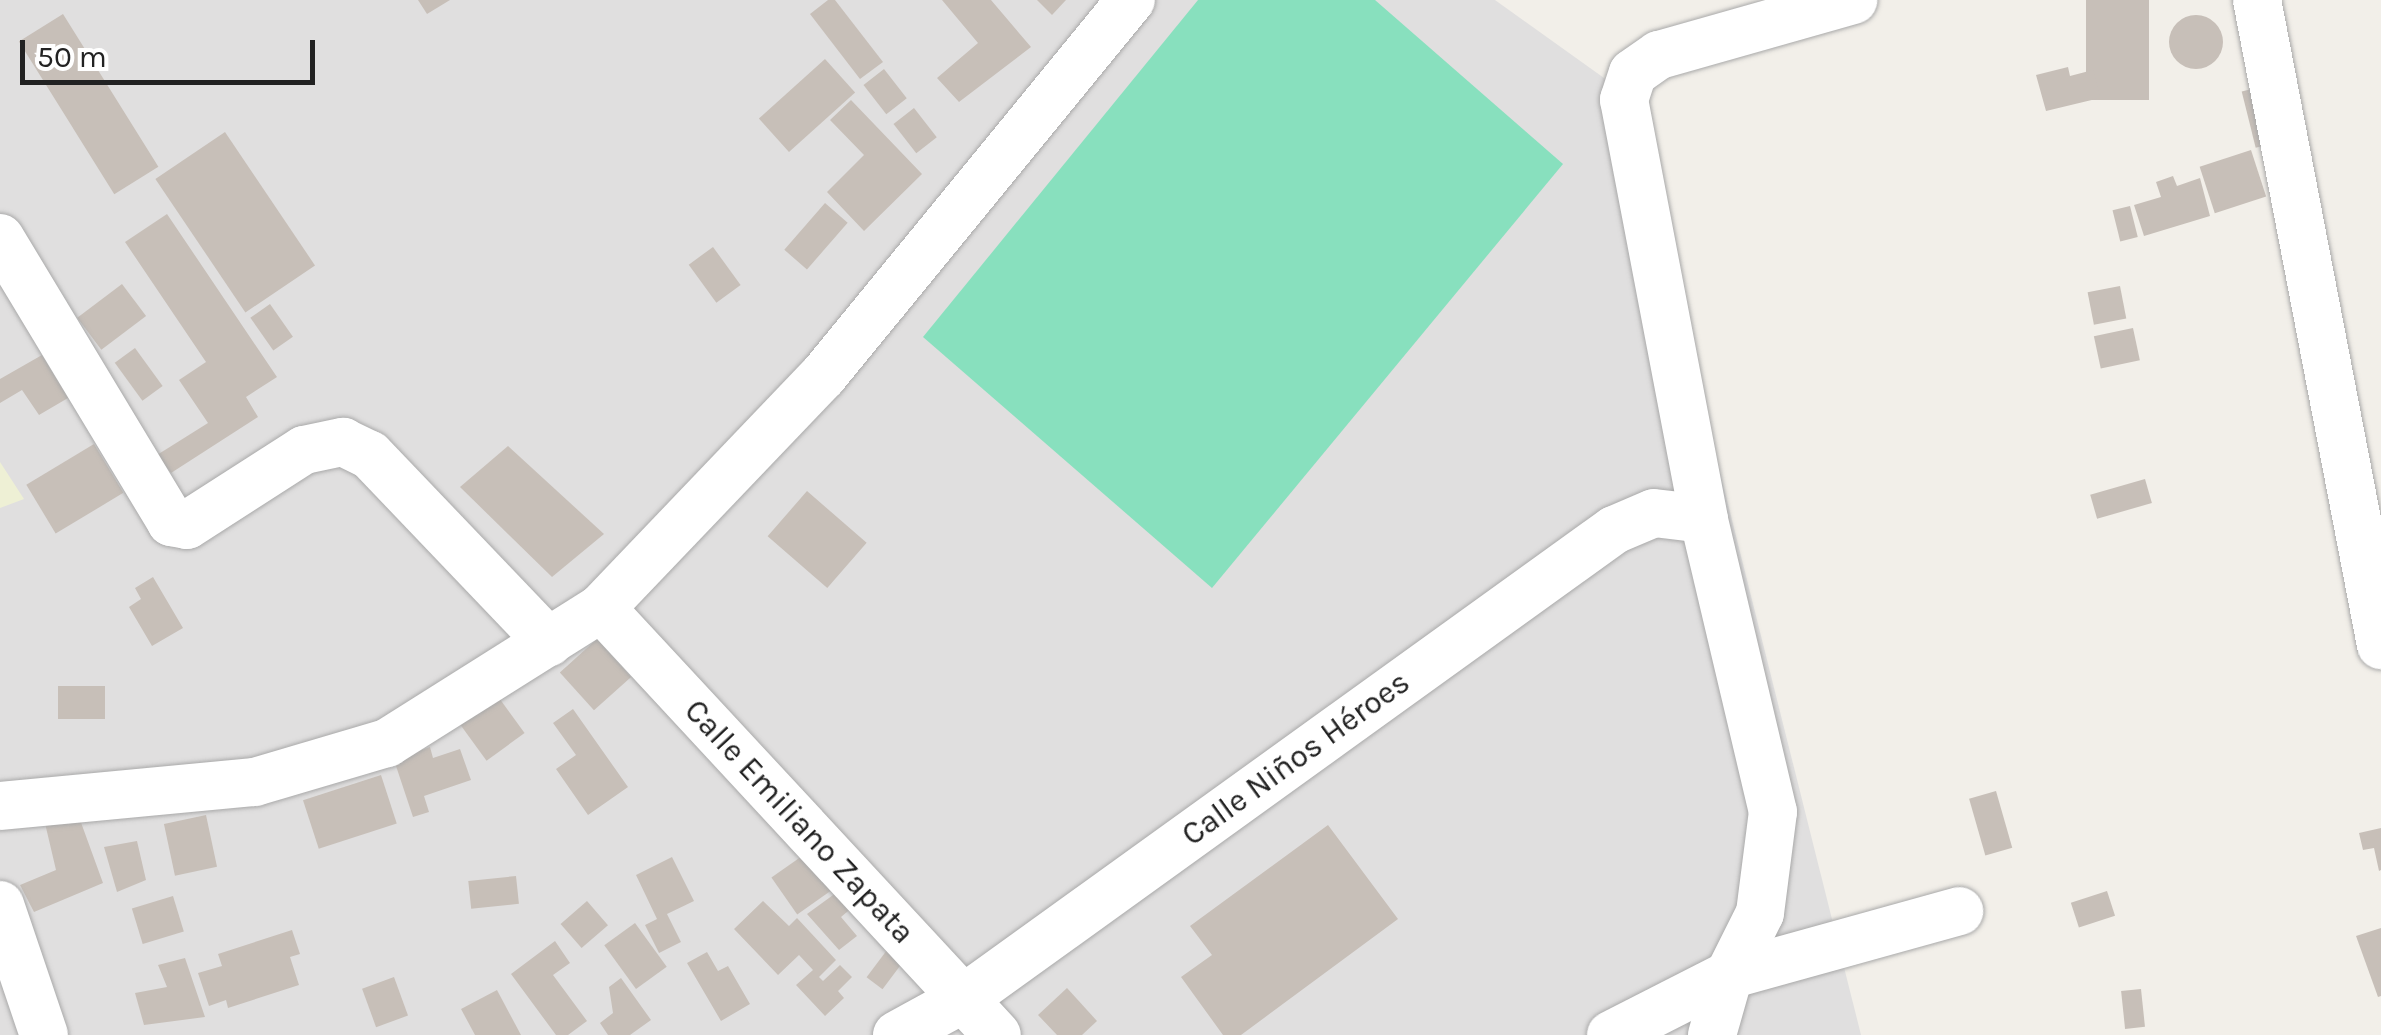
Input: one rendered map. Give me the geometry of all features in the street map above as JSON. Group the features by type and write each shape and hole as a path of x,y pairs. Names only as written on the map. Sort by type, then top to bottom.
{"street":[{"path":"0,806 255,782 387,743 601,608 823,376 1131,0"},
{"path":"1712,1035 1729,975 1760,913 1773,812 1704,519 1624,100 1632,73 1659,55 1853,0"},
{"path":"2257,0 2381,646"},
{"path":"0,238 170,522 187,525 304,450 344,442 370,456 549,642"},
{"name":"Calle Niños Héroes","path":"897,1035 963,999 1614,530 1654,513 1704,519"},
{"name":"Calle Emiliano Zapata","path":"601,608 997,1035"},
{"path":"0,905 44,1035"},
{"path":"1611,1035 1729,975 1959,911"}],"shaded area":[{"path":"0,0 1495,0 1625,93 1861,1035 0,1035"}],"green space":[{"path":"1198,0 1375,0 1563,164 1212,588 923,337"},
{"path":"0,462 24,499 0,508"}],"building":[{"path":"418,0 450,0 427,14"},
{"path":"828,0 835,0 883,62 860,79 810,14"},
{"path":"942,0 991,0 1031,47 959,102 937,78 978,43"},
{"path":"1037,0 1066,0 1052,15"},
{"path":"2086,0 2149,0 2149,100 2086,100"},
{"path":"63,14 158,167 114,194 19,42"},
{"path":"2196,15 2215,23 2223,42 2215,61 2196,69 2177,61 2169,42 2177,23"},
{"path":"825,59 855,92 789,152 759,119"},
{"path":"2068,67 2070,76 2093,70 2100,98 2046,111 2036,75"},
{"path":"884,69 907,98 886,114 864,85"},
{"path":"2264,86 2278,142 2256,148 2242,92"},
{"path":"851,100 922,174 864,231 827,192 864,155 830,120"},
{"path":"914,108 937,137 916,153 894,124"},
{"path":"225,132 315,265 245,312 155,179"},
{"path":"2251,150 2266,197 2215,213 2200,167"},
{"path":"2173,176 2177,186 2200,178 2210,216 2144,236 2134,205 2161,197 2156,182"},
{"path":"825,203 848,223 807,269 784,250"},
{"path":"2130,206 2138,237 2120,241 2113,210"},
{"path":"167,214 277,377 246,397 258,417 171,473 157,455 208,423 179,380 206,362 125,242"},
{"path":"713,247 741,285 716,303 689,265"},
{"path":"122,284 146,316 101,350 77,318"},
{"path":"2120,286 2126,318 2094,325 2088,292"},
{"path":"270,304 293,337 273,351 250,318"},
{"path":"2133,328 2140,360 2101,369 2094,336"},
{"path":"135,348 163,386 142,401 115,363"},
{"path":"42,355 68,398 39,415 22,390 0,403 0,379"},
{"path":"94,444 123,493 56,534 26,485"},
{"path":"508,446 604,534 552,577 460,487"},
{"path":"2145,479 2152,503 2097,519 2090,495"},
{"path":"807,491 867,543 827,588 768,536"},
{"path":"153,577 183,628 152,646 129,607 141,599 135,588"},
{"path":"597,639 631,677 594,710 560,672"},
{"path":"58,686 105,686 105,719 58,719"},
{"path":"494,691 525,733 487,761 456,719"},
{"path":"573,709 628,787 588,815 556,769 576,755 553,723"},
{"path":"430,747 433,758 460,749 471,780 424,796 429,812 413,817 394,760"},
{"path":"381,775 397,824 319,849 303,800"},
{"path":"1996,791 2012,848 1985,855 1969,799"},
{"path":"206,815 217,867 175,876 164,824"},
{"path":"79,817 103,883 34,912 20,885 56,870 44,819"},
{"path":"1328,825 1398,919 1241,1035 1223,1035 1181,977 1212,955 1190,926"},
{"path":"2381,828 2379,871 2374,848 2363,850 2359,833"},
{"path":"137,841 146,880 117,892 104,847"},
{"path":"805,854 831,891 797,914 771,878"},
{"path":"672,857 694,901 667,914 681,942 659,953 645,925 657,919 636,875"},
{"path":"516,876 519,904 471,909 468,881"},
{"path":"840,890 854,906 841,917 857,936 839,950 807,914"},
{"path":"2107,891 2115,916 2079,927 2071,903"},
{"path":"173,896 184,931 143,944 132,909"},
{"path":"587,901 608,925 582,948 561,924"},
{"path":"763,901 789,926 797,918 836,960 819,977 823,981 840,965 852,977 838,991 844,998 825,1016 796,985 813,970 799,955 778,975 734,929"},
{"path":"635,923 667,967 636,989 604,945"},
{"path":"2381,928 2381,996 2378,997 2356,936"},
{"path":"292,930 300,954 290,957 299,985 228,1008 226,1000 209,1006 198,973 222,966 218,954"},
{"path":"555,941 570,963 553,975 587,1021 568,1035 556,1035 511,974"},
{"path":"887,950 903,962 883,989 867,977"},
{"path":"707,952 718,971 728,966 750,1004 721,1021 687,963"},
{"path":"185,958 205,1017 144,1025 135,993 167,987 158,965"},
{"path":"394,977 408,1016 376,1027 362,989"},
{"path":"621,978 651,1020 630,1035 608,1035 600,1023 613,1013 609,987"},
{"path":"1067,988 1097,1021 1082,1035 1057,1035 1038,1015"},
{"path":"2141,989 2145,1027 2125,1029 2121,991"},
{"path":"497,990 521,1035 475,1035 461,1009"}]}
